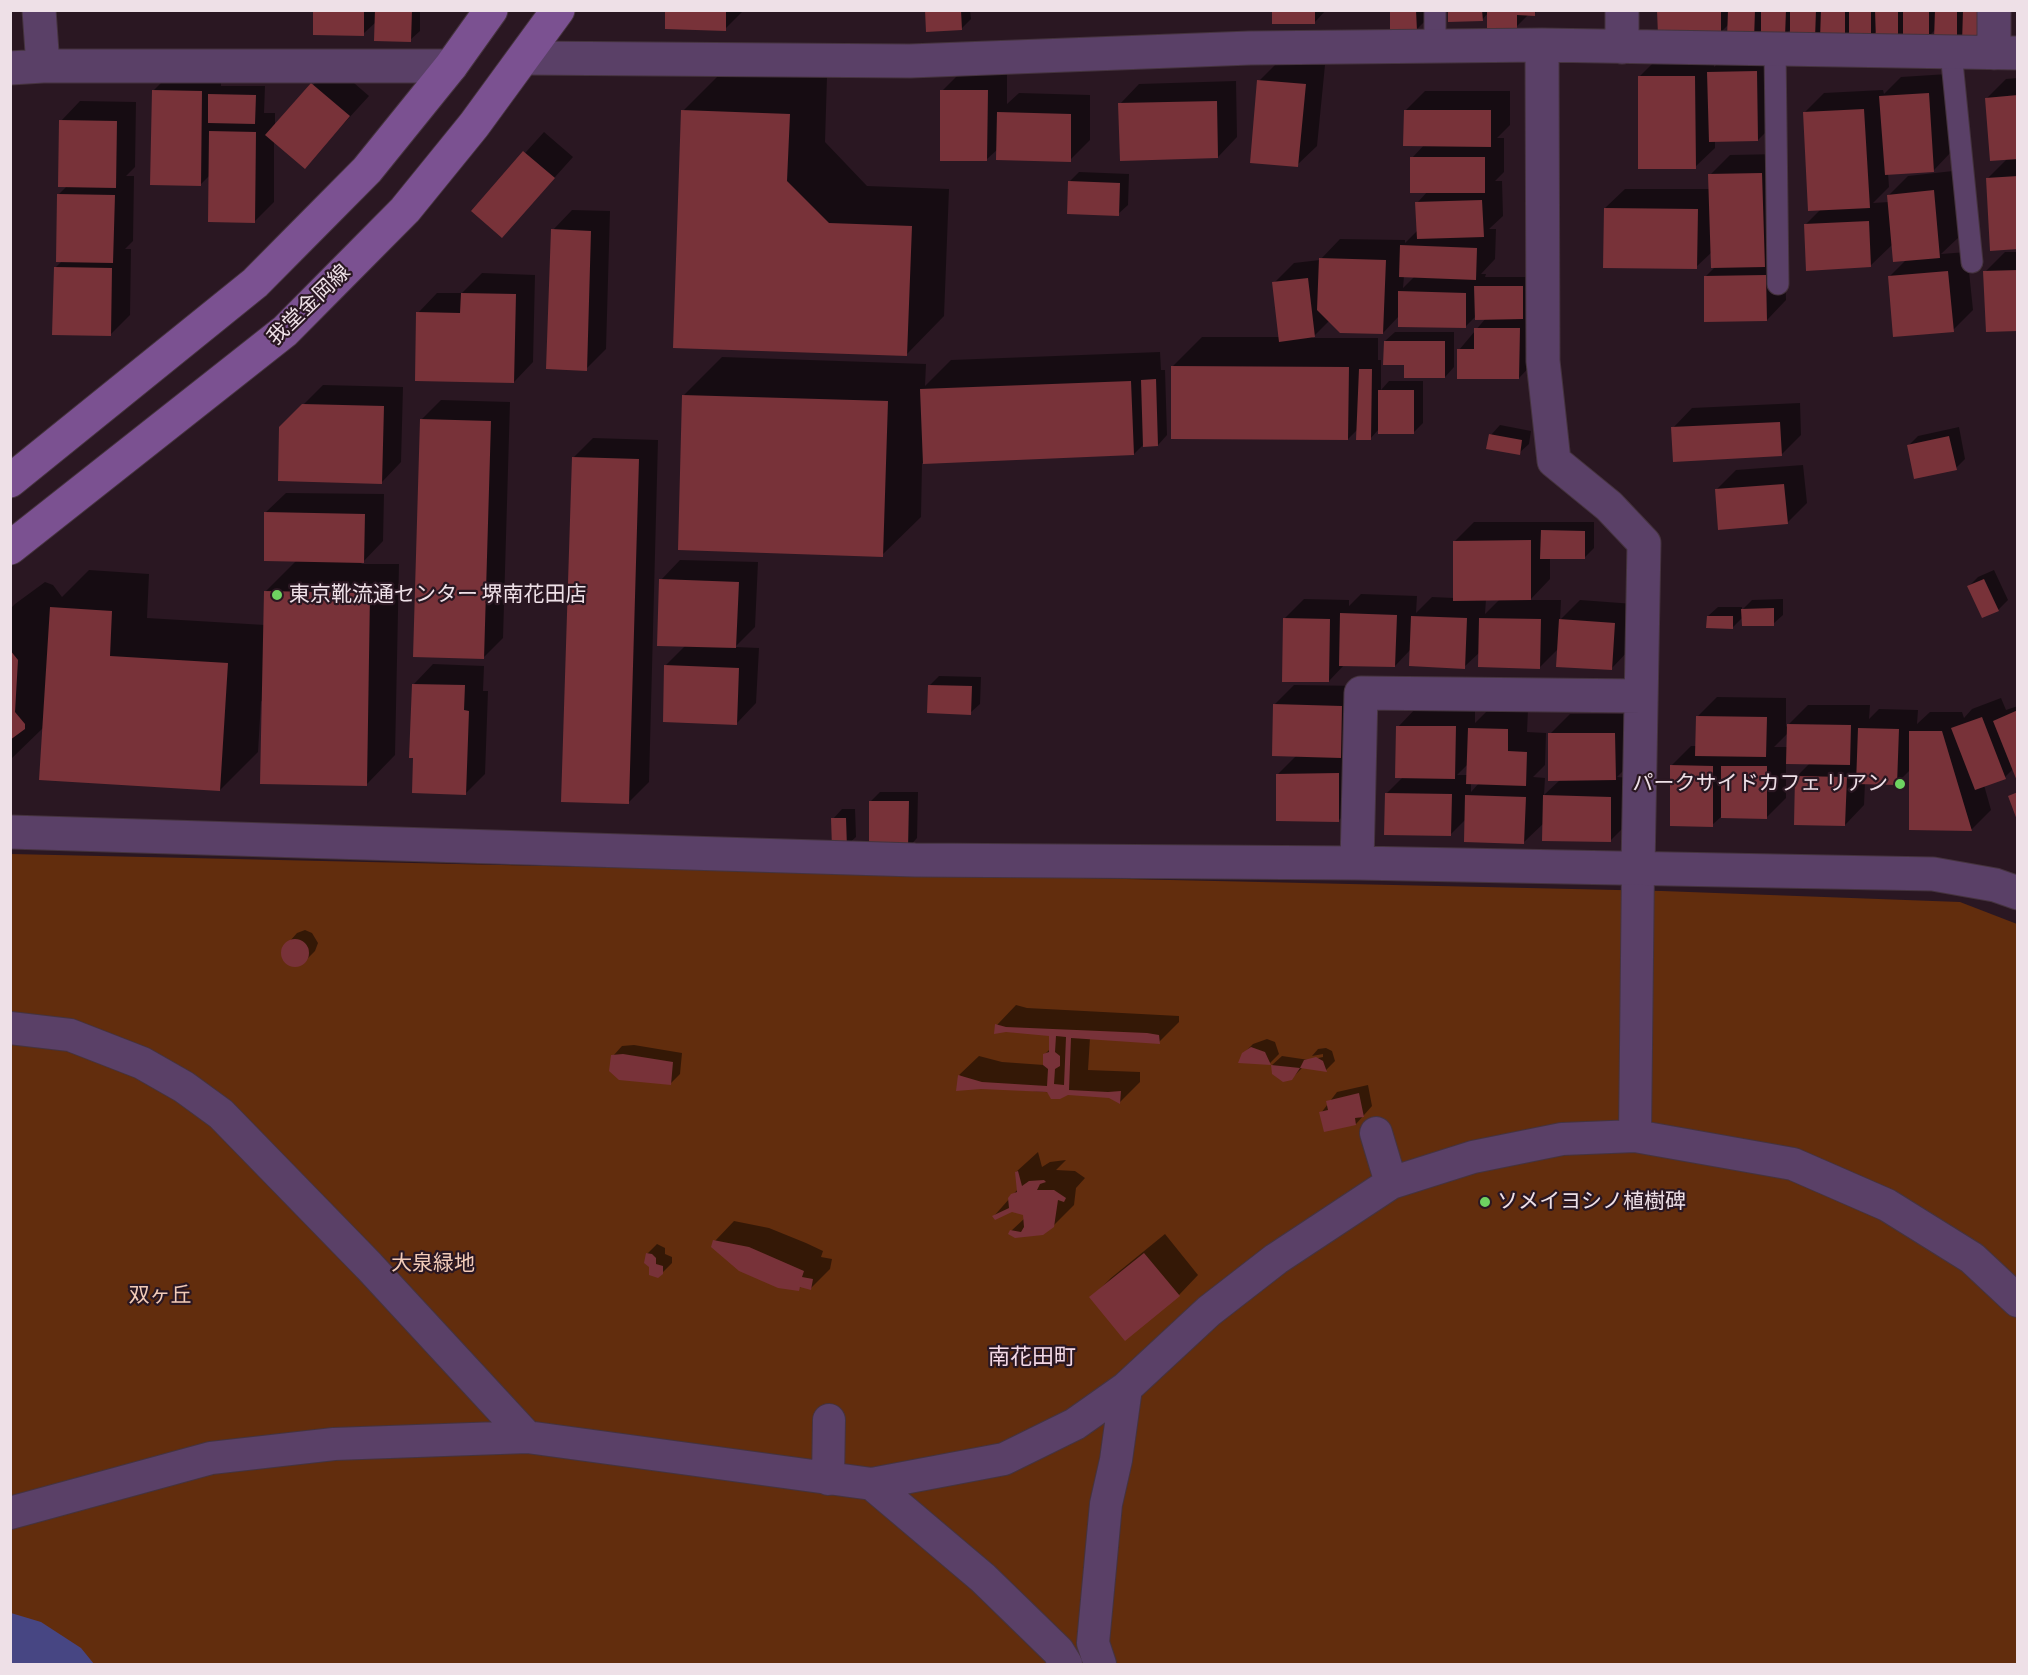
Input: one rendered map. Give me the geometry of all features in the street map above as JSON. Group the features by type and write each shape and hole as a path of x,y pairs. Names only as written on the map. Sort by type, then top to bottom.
{"main road":[{"path":"10,481 255,283 367,170 451,66 491,10"},
{"name":"我堂金岡線","path":"10,548 285,332 405,210 524,58 558,10"}],"street":[{"path":"39,10 43,66"},
{"path":"1622,10 1622,47"},
{"path":"524,58 910,61 1250,48 1542,45 2006,53 1994,10"},
{"path":"1542,45 1543,361 1554,461 1609,506 1644,543 1635,1136"},
{"path":"10,68 43,66 451,66"},
{"path":"1357,863 1361,693 1641,696"},
{"path":"10,832 915,860 1357,863 1933,874 1995,885 2018,893"},
{"path":"10,1028 70,1035 142,1063 184,1087 221,1114 369,1266 527,1437"},
{"path":"1376,1133 1391,1183"},
{"path":"10,1513 212,1458 334,1444 527,1437 872,1484 1004,1459 1075,1424 1126,1388 1209,1311 1276,1260 1391,1183 1473,1157 1562,1139 1635,1136 1793,1164 1887,1205 1972,1258 2018,1300"},
{"path":"1100,1665 1093,1643 1106,1504 1116,1460 1126,1388"},
{"path":"828,1479 829,1420"},
{"path":"872,1484 983,1578 1058,1651 1066,1665"}],"lane":[{"path":"1435,10 1436,46"},
{"path":"1775,49 1778,284"},
{"path":"1951,52 1972,262"}],"green space":[{"name":"大泉緑地","path":"11,854 1662,891 1960,902 2017,924 2017,1664 11,1664"}],"shaded area":[{"path":"11,1613 41,1622 81,1648 94,1664 11,1664"}],"building":[{"path":"313,10 364,10 364,36 313,35"},
{"path":"375,10 412,10 411,42 374,41"},
{"path":"665,10 726,10 726,31 665,29"},
{"path":"925,10 961,10 962,30 926,32"},
{"path":"1272,10 1315,10 1315,24 1272,24"},
{"path":"1390,10 1416,10 1417,31 1390,31"},
{"path":"1448,10 1482,10 1483,21 1448,22"},
{"path":"1487,10 1535,10 1535,16 1517,15 1517,28 1487,28"},
{"path":"1657,10 1721,10 1721,34 1658,35"},
{"path":"1728,10 1755,10 1754,40 1727,39"},
{"path":"1761,10 1786,10 1785,37 1761,36"},
{"path":"1790,10 1816,10 1815,39 1790,39"},
{"path":"1821,10 1845,10 1845,39 1820,39"},
{"path":"1849,10 1871,10 1871,40 1849,39"},
{"path":"1875,10 1898,10 1898,41 1876,41"},
{"path":"1903,10 1929,10 1929,39 1903,39"},
{"path":"1935,10 1957,10 1957,40 1934,40"},
{"path":"1963,10 1988,10 1987,44 1962,43"},
{"path":"1757,71 1758,141 1709,142 1707,72"},
{"path":"1638,76 1695,76 1696,169 1638,169"},
{"path":"1257,80 1306,84 1298,167 1250,163"},
{"path":"311,83 350,116 305,169 265,135"},
{"path":"152,90 202,91 201,186 150,185"},
{"path":"940,90 988,90 987,161 940,161"},
{"path":"1929,93 1934,172 1885,175 1879,96"},
{"path":"208,94 256,95 255,124 208,123"},
{"path":"2018,95 2018,159 1990,161 1985,98"},
{"path":"1217,101 1218,158 1120,161 1118,103"},
{"path":"1864,109 1870,208 1808,211 1803,112"},
{"path":"681,110 790,114 787,181 829,223 912,226 907,356 673,348"},
{"path":"1404,110 1491,110 1491,147 1403,146"},
{"path":"997,112 1071,114 1071,162 996,160"},
{"path":"59,120 117,121 116,188 58,187"},
{"path":"209,131 256,132 255,223 208,222"},
{"path":"523,151 555,178 502,238 471,211"},
{"path":"1410,157 1485,157 1485,193 1410,193"},
{"path":"1762,173 1765,267 1711,268 1708,174"},
{"path":"2018,176 2018,249 1990,251 1986,178"},
{"path":"1068,181 1120,183 1119,216 1067,214"},
{"path":"1934,190 1940,258 1893,262 1887,195"},
{"path":"57,194 115,195 113,263 56,262"},
{"path":"1482,200 1484,237 1417,239 1415,202"},
{"path":"1604,208 1698,209 1697,269 1603,268"},
{"path":"1869,221 1871,267 1806,271 1804,224"},
{"path":"551,229 591,231 587,371 546,369"},
{"path":"1400,245 1477,248 1476,280 1399,277"},
{"path":"1319,258 1386,260 1383,334 1340,333 1317,310"},
{"path":"54,267 112,268 111,336 52,335"},
{"path":"2018,270 2018,331 1986,332 1983,271"},
{"path":"1948,271 1954,332 1893,337 1888,276"},
{"path":"1766,275 1767,321 1704,322 1704,276"},
{"path":"1308,278 1315,337 1279,342 1272,282"},
{"path":"1474,286 1523,286 1523,319 1475,320"},
{"path":"1398,291 1466,293 1466,328 1398,327"},
{"path":"461,293 516,294 514,383 415,381 416,312 460,313"},
{"path":"1474,328 1520,328 1519,379 1457,379 1457,349 1474,349"},
{"path":"1384,341 1445,341 1445,378 1404,378 1404,365 1383,365"},
{"path":"1171,366 1349,367 1348,440 1171,439"},
{"path":"1359,369 1372,369 1371,440 1356,440"},
{"path":"1156,379 1158,446 1143,447 1141,380"},
{"path":"1131,381 1134,455 923,464 920,389"},
{"path":"1378,390 1414,390 1414,434 1378,434"},
{"path":"682,395 888,401 883,557 678,550"},
{"path":"302,404 384,406 382,484 278,481 279,427"},
{"path":"420,419 491,421 484,659 413,657"},
{"path":"1780,422 1782,456 1673,462 1671,427"},
{"path":"1489,434 1522,440 1520,455 1486,449"},
{"path":"1949,436 1957,470 1914,479 1907,445"},
{"path":"572,457 639,459 629,804 561,802"},
{"path":"1784,484 1788,524 1718,530 1715,489"},
{"path":"264,512 365,514 364,563 264,561"},
{"path":"1541,530 1585,531 1585,559 1540,559"},
{"path":"1531,540 1531,600 1453,601 1453,541"},
{"path":"659,579 739,582 736,648 657,646"},
{"path":"1984,579 1999,611 1982,618 1967,586"},
{"path":"264,591 370,593 367,786 260,784"},
{"path":"50,607 112,611 110,656 228,663 220,791 39,780"},
{"path":"1774,608 1774,626 1742,626 1741,609"},
{"path":"1340,613 1397,615 1395,667 1339,666"},
{"path":"1411,616 1467,618 1465,669 1409,666"},
{"path":"1707,616 1733,616 1733,629 1706,628"},
{"path":"1283,618 1330,619 1329,682 1282,682"},
{"path":"1479,618 1541,619 1540,669 1478,667"},
{"path":"1559,619 1615,623 1612,670 1556,667"},
{"path":"10,650 18,660 15,712 25,724 25,729 10,740"},
{"path":"664,665 739,668 737,725 663,722"},
{"path":"412,684 465,685 464,710 469,711 466,795 412,793 413,758 409,758"},
{"path":"928,685 972,686 971,715 927,713"},
{"path":"1273,704 1342,706 1341,758 1272,756"},
{"path":"2018,710 2018,781 2017,781 1993,721"},
{"path":"1696,716 1767,717 1766,757 1695,756"},
{"path":"1982,717 2006,779 1975,790 1951,728"},
{"path":"1787,724 1851,725 1850,765 1786,764"},
{"path":"1396,726 1456,726 1455,779 1395,778"},
{"path":"1468,728 1508,729 1508,751 1527,752 1526,786 1466,784"},
{"path":"1858,728 1899,729 1897,785 1856,784"},
{"path":"1909,731 1942,731 1972,831 1909,830"},
{"path":"1548,733 1615,733 1616,780 1548,781"},
{"path":"1670,765 1713,766 1713,827 1670,826"},
{"path":"1721,766 1767,766 1767,819 1721,818"},
{"path":"1339,773 1339,822 1276,821 1276,774"},
{"path":"1795,776 1847,777 1845,826 1794,825"},
{"path":"2018,792 2018,820 2017,820 2008,796"},
{"path":"1385,793 1452,794 1451,836 1384,835"},
{"path":"1465,795 1526,797 1524,844 1464,842"},
{"path":"1543,795 1611,797 1611,842 1542,841"},
{"path":"869,801 909,801 908,849 869,848"},
{"path":"831,818 846,818 847,848 832,848"},
{"path":"295,939 305,943 309,953 305,963 295,967 285,963 281,953 285,943"},
{"path":"995,1024 1006,1027 1147,1033 1159,1035 1160,1044 1071,1038 1069,1090 1121,1091 1120,1104 1109,1098 1068,1095 1060,1099 1051,1099 1047,1092 981,1089 956,1091 958,1075 982,1082 1047,1086 1048,1069 1043,1065 1043,1054 1049,1052 1049,1036 1006,1032 994,1034","holes":["1056,1036 1066,1037 1064,1085 1054,1084 1055,1069 1060,1066 1060,1056 1055,1052"]},
{"path":"1251,1047 1265,1052 1271,1065 1238,1063 1242,1053"},
{"path":"623,1054 673,1062 671,1085 619,1080 609,1071 611,1055"},
{"path":"1316,1057 1323,1061 1327,1072 1300,1068 1304,1060"},
{"path":"1271,1065 1300,1068 1292,1080 1283,1082 1272,1074"},
{"path":"1359,1093 1364,1117 1355,1118 1356,1125 1324,1132 1319,1112 1328,1110 1326,1101"},
{"path":"1018,1171 1022,1186 1029,1181 1044,1180 1046,1182 1040,1184 1037,1190 1054,1190 1066,1198 1064,1202 1058,1200 1054,1227 1043,1235 1015,1238 1008,1234 1010,1230 1021,1232 1024,1227 1023,1215 1012,1212 995,1220 992,1216 1009,1208 1008,1198 1017,1192 1015,1172"},
{"path":"713,1240 749,1247 804,1271 802,1277 813,1279 811,1290 800,1287 799,1291 778,1288 739,1271 711,1247"},
{"path":"646,1253 652,1254 656,1258 656,1264 663,1266 663,1274 658,1278 649,1275 649,1267 644,1263"},
{"path":"1144,1253 1180,1296 1125,1341 1089,1297"}],"place":[{"name":"東京靴流通センター 堺南花田店","path":"277,595"},
{"name":"パークサイドカフェ リアン","path":"1900,784"},
{"name":"ソメイヨシノ植樹碑","path":"1485,1202"}],"district":[{"name":"南花田町","path":"1032,1357"}],"park label":[{"name":"双ヶ丘","path":"160,1296"}]}
